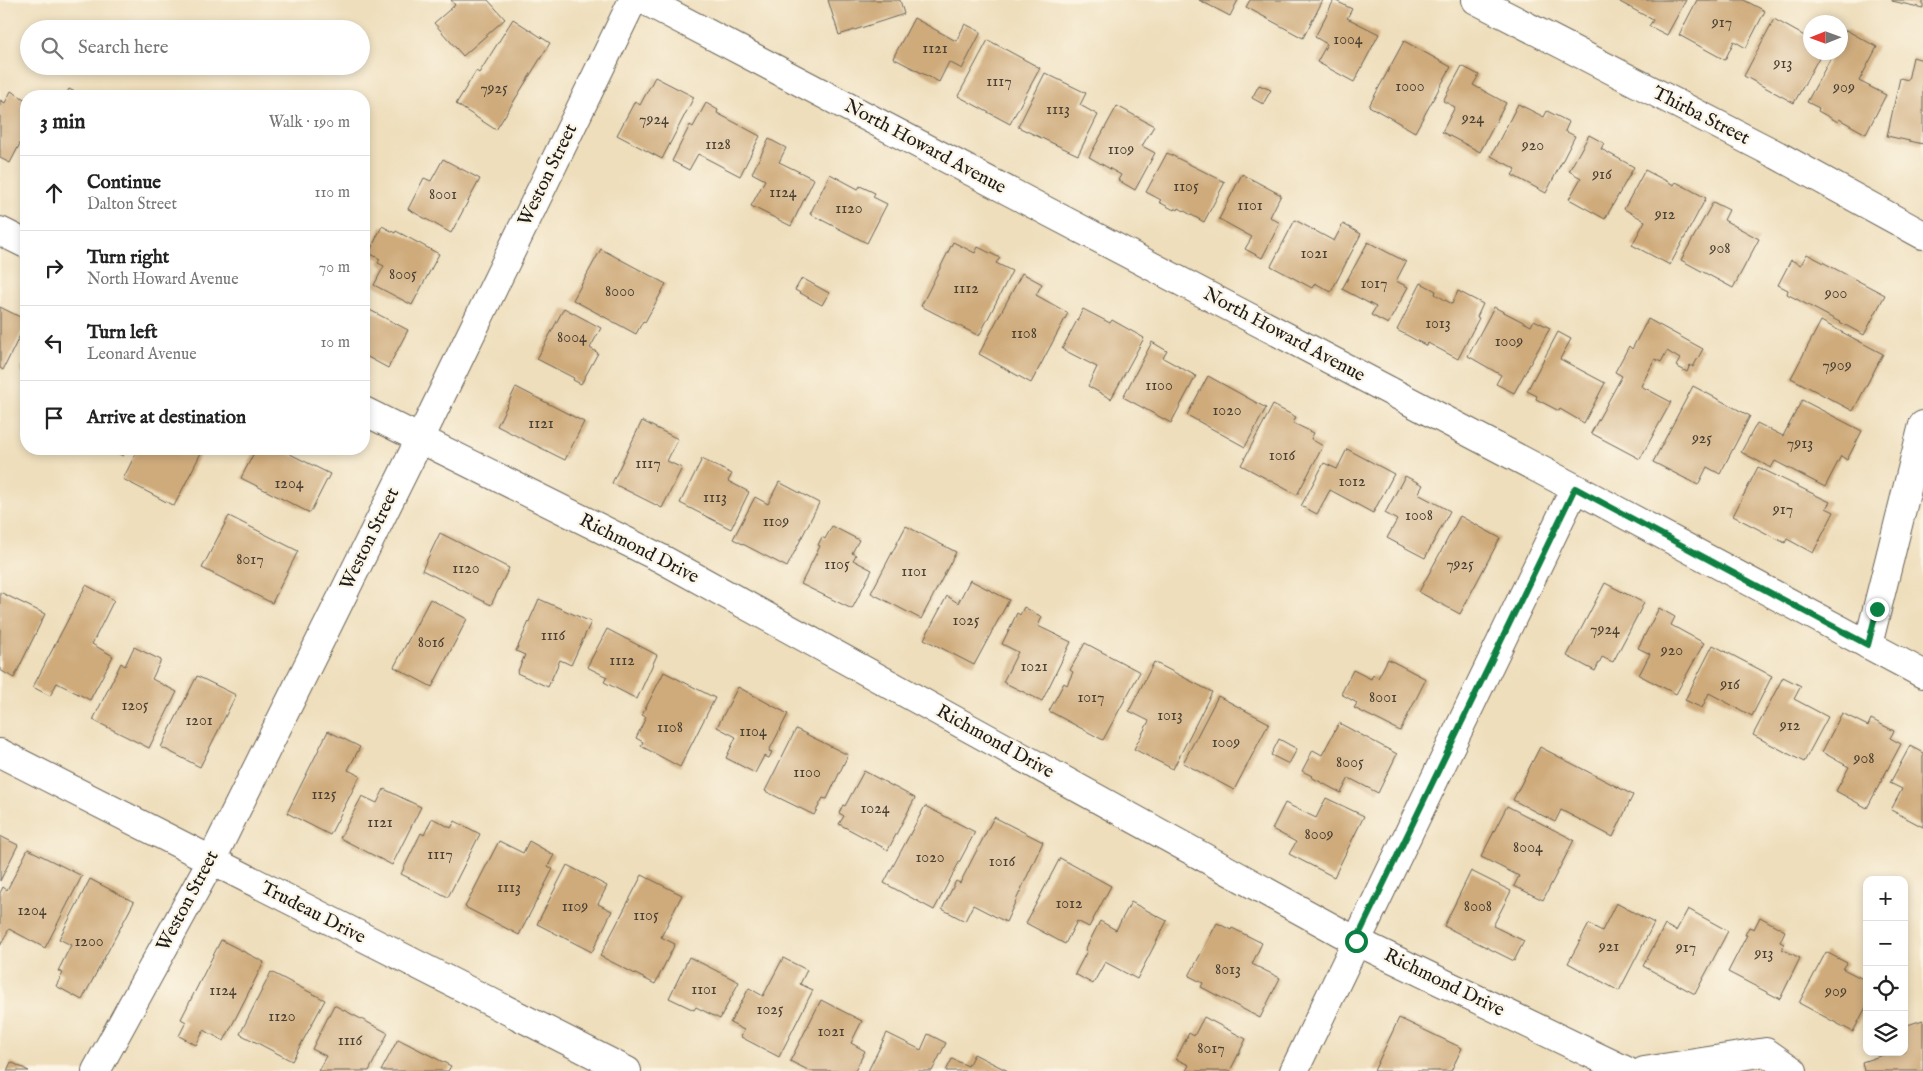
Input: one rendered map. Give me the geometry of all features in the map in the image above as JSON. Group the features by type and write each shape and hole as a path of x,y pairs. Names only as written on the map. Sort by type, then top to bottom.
{"street":[{"name":"Weston Street","path":"96,1071 211,861 420,439 632,0"},
{"name":"North Howard Avenue","path":"644,0 1575,488 1923,674"},
{"name":"Thirba Street","path":"1476,0 1777,156 1923,235"},
{"path":"0,231 20,241"},
{"name":"Richmond Drive","path":"370,414 662,559 1356,941 1626,1071"},
{"path":"1868,645 1923,425"},
{"path":"1294,1071 1575,488"},
{"name":"Trudeau Drive","path":"0,753 627,1071"},
{"path":"1644,1071 1766,1052 1793,1071"}],"building":[{"path":"451,0 488,0 505,19 463,56 434,23 455,5"},
{"path":"828,0 900,0 904,14 839,35"},
{"path":"1199,0 1238,0 1230,16"},
{"path":"1250,0 1323,0 1303,38 1246,7"},
{"path":"1334,0 1352,9 1347,18 1379,34 1354,82 1317,62 1327,44 1315,37"},
{"path":"1622,0 1686,0 1667,35 1649,26 1653,20 1620,2"},
{"path":"1697,0 1744,0 1765,11 1746,48 1734,41 1725,60 1679,35"},
{"path":"1923,0 1923,8 1892,1"},
{"path":"914,18 956,41 965,24 981,32 962,69 949,62 939,82 893,58"},
{"path":"513,19 550,43 496,130 456,104 476,71 479,73"},
{"path":"1774,19 1803,35 1803,60 1818,60 1794,103 1744,76"},
{"path":"1848,31 1877,47 1859,81 1886,95 1866,134 1839,119 1838,122 1818,111 1819,108 1807,102 1830,60 1848,60"},
{"path":"988,40 1040,68 1010,124 958,96"},
{"path":"1404,41 1451,67 1415,132 1369,106"},
{"path":"1913,57 1923,60 1923,144 1887,136 1900,78 1908,80"},
{"path":"1462,66 1479,75 1473,85 1506,103 1480,152 1442,132 1455,107 1443,101"},
{"path":"1045,73 1086,93 1080,105 1098,115 1078,155 1018,127"},
{"path":"655,77 694,97 662,159 617,135 635,101 640,105"},
{"path":"1259,85 1271,90 1263,104 1252,98"},
{"path":"11,91 20,96 20,144 10,163 0,158 0,100 5,103"},
{"path":"706,103 718,110 717,113 760,136 740,176 698,154 689,170 672,161 690,125 693,127"},
{"path":"1518,104 1544,117 1547,111 1569,122 1565,131 1575,136 1546,193 1512,175 1516,169 1491,156"},
{"path":"1117,106 1154,126 1142,146 1155,153 1135,190 1118,180 1121,175 1089,157"},
{"path":"1589,135 1604,143 1601,149 1634,167 1605,219 1569,199 1581,178 1569,171"},
{"path":"769,139 786,148 779,162 814,179 791,226 751,206 765,180 752,173"},
{"path":"1167,153 1225,182 1204,222 1179,208 1174,210 1146,192"},
{"path":"443,159 480,179 451,233 408,209 424,178 431,181"},
{"path":"1645,170 1674,185 1676,182 1706,198 1670,265 1632,245 1645,221 1624,209"},
{"path":"830,174 858,189 860,186 875,193 873,197 887,204 867,243 810,214"},
{"path":"1242,174 1281,195 1270,217 1280,223 1262,258 1245,249 1252,237 1219,219"},
{"path":"1713,202 1729,210 1724,220 1759,239 1733,288 1681,260"},
{"path":"1295,220 1334,241 1343,224 1361,234 1331,292 1315,283 1312,288 1271,266"},
{"path":"382,226 395,233 396,231 439,254 412,305 374,285 384,266 378,263 380,259 370,254"},
{"path":"953,242 975,253 978,247 1000,258 996,263 1012,271 979,336 921,306"},
{"path":"1368,242 1406,262 1396,281 1408,287 1388,324 1371,315 1376,307 1342,289"},
{"path":"601,249 666,284 645,322 643,321 636,334 573,300"},
{"path":"1807,254 1885,295 1864,335 1787,294 1788,290 1778,285 1791,260 1801,265"},
{"path":"1022,273 1042,284 1036,295 1068,313 1031,383 979,354"},
{"path":"802,278 829,293 822,305 795,290"},
{"path":"1421,283 1436,291 1435,294 1452,304 1458,291 1483,304 1477,317 1479,318 1458,359 1428,343 1427,346 1397,330"},
{"path":"0,307 20,317 20,335 3,370 0,368"},
{"path":"1494,307 1531,326 1534,320 1550,328 1514,393 1496,384 1501,375 1468,356"},
{"path":"564,308 601,328 590,348 598,353 581,384 573,380 574,378 537,359"},
{"path":"1083,309 1110,323 1112,320 1144,338 1111,399 1088,386 1097,367 1062,349"},
{"path":"370,310 408,330 388,368 370,358"},
{"path":"1648,319 1703,349 1693,367 1690,365 1687,372 1676,366 1680,359 1667,351 1661,362 1655,359 1641,386 1671,402 1640,459 1591,433 1622,376 1615,372 1629,346 1632,349"},
{"path":"1821,321 1883,354 1853,411 1791,378"},
{"path":"1558,332 1571,339 1560,359 1605,383 1584,423 1560,409 1559,411 1536,399 1537,396 1527,391"},
{"path":"1152,342 1167,351 1163,358 1196,376 1171,423 1123,397"},
{"path":"1208,376 1266,408 1245,447 1187,415"},
{"path":"1693,386 1750,416 1720,474 1707,467 1698,485 1653,462"},
{"path":"516,387 584,422 565,460 497,426"},
{"path":"1802,400 1862,431 1847,460 1841,456 1825,487 1775,461 1771,468 1741,452 1757,423 1783,436"},
{"path":"1273,405 1296,417 1293,423 1314,433 1311,439 1323,446 1297,495 1241,465"},
{"path":"642,421 678,439 667,461 682,468 662,508 612,483"},
{"path":"1347,449 1394,474 1373,513 1330,490 1317,514 1301,506 1324,463 1337,469"},
{"path":"135,455 200,455 174,506 123,479"},
{"path":"253,455 292,455 330,474 310,513 241,478"},
{"path":"702,459 732,474 728,481 749,492 731,529 680,503"},
{"path":"1758,467 1830,502 1826,508 1834,512 1813,553 1787,539 1785,543 1733,516"},
{"path":"1405,476 1423,485 1418,494 1450,511 1425,558 1387,538 1397,520 1385,513"},
{"path":"779,482 819,503 787,567 733,539 755,497 768,504"},
{"path":"229,516 298,551 272,603 202,568"},
{"path":"1460,516 1500,538 1460,614 1419,592"},
{"path":"832,526 859,540 852,553 856,555 853,560 872,570 852,609 801,584 820,546 818,545 822,537 825,539"},
{"path":"906,526 956,552 921,619 871,593"},
{"path":"440,533 509,568 491,605 422,570"},
{"path":"970,580 1009,600 974,665 924,639 947,596 958,603"},
{"path":"1605,583 1644,603 1613,662 1602,657 1595,671 1567,656"},
{"path":"86,585 114,600 92,644 113,656 90,700 57,683 50,696 33,687"},
{"path":"0,592 45,614 14,678 0,670"},
{"path":"430,599 467,619 432,687 394,667"},
{"path":"539,599 591,622 571,665 560,660 548,687 517,673 525,655 516,651"},
{"path":"1024,607 1042,617 1038,626 1071,642 1042,701 1003,682 1018,652 1002,644 1017,613 1020,615"},
{"path":"1659,608 1675,617 1671,625 1704,643 1676,694 1639,675 1650,654 1638,648"},
{"path":"607,629 657,655 637,699 604,682 607,677 587,667"},
{"path":"1085,643 1140,672 1103,740 1049,711 1064,683 1067,685 1073,672 1070,670"},
{"path":"1713,645 1772,676 1752,716 1709,693 1702,708 1685,700"},
{"path":"134,647 161,660 152,679 177,692 149,748 93,720 121,663 125,666"},
{"path":"1388,659 1426,679 1400,731 1354,708 1357,703 1341,694 1353,670 1371,679 1373,675 1378,678"},
{"path":"1154,662 1212,692 1173,769 1134,749 1149,721 1129,711"},
{"path":"664,672 715,698 680,767 641,746 643,742 636,738 646,717 642,715"},
{"path":"197,676 236,695 200,767 161,747"},
{"path":"1783,677 1801,686 1794,699 1828,717 1804,762 1753,735"},
{"path":"738,687 788,714 769,751 772,752 769,758 764,756 755,773 726,758 736,737 717,727"},
{"path":"1218,696 1269,723 1234,790 1183,763"},
{"path":"1842,713 1868,726 1871,719 1894,731 1890,738 1901,744 1867,808 1836,791 1849,767 1822,752"},
{"path":"1339,723 1397,754 1378,793 1349,778 1341,793 1302,771 1313,750 1322,755"},
{"path":"796,729 848,755 827,799 823,798 814,815 765,791"},
{"path":"328,731 360,747 348,770 360,776 330,835 287,813"},
{"path":"1279,739 1297,749 1289,764 1271,755"},
{"path":"1910,746 1923,753 1923,827 1891,810 1902,789 1890,783"},
{"path":"1540,747 1633,795 1613,837 1561,810 1555,822 1513,800"},
{"path":"864,771 915,798 888,850 839,824 844,816 839,813 843,805 845,806"},
{"path":"384,789 421,807 392,865 340,838 362,796 377,803"},
{"path":"1326,798 1364,816 1334,877 1289,854 1296,842 1272,829 1285,803 1316,818"},
{"path":"925,806 975,832 934,910 884,883"},
{"path":"1507,806 1574,840 1543,900 1514,886 1519,876 1481,857"},
{"path":"994,817 1043,842 1006,922 973,905 965,921 942,909 956,881 960,883"},
{"path":"432,818 451,828 455,821 480,834 448,897 401,874 421,833 424,835"},
{"path":"0,836 18,845 0,881"},
{"path":"499,841 523,853 529,841 554,855 548,866 553,869 519,935 465,907"},
{"path":"28,849 82,876 45,948 9,929 0,946 0,893 3,887 7,890"},
{"path":"1060,858 1111,886 1089,927 1077,921 1065,944 1026,923"},
{"path":"567,865 607,886 598,904 612,911 592,952 537,924"},
{"path":"1471,871 1511,891 1493,926 1524,941 1514,961 1444,926"},
{"path":"642,875 682,895 661,937 675,944 655,984 600,956"},
{"path":"90,879 134,902 82,1000 56,986 63,973 58,971 71,945 59,939"},
{"path":"1131,902 1167,921 1137,979 1105,962 1093,984 1075,974 1100,921 1116,930"},
{"path":"1616,903 1654,923 1619,991 1568,963 1589,924 1602,931"},
{"path":"1688,909 1728,931 1695,994 1643,966 1665,925 1676,931"},
{"path":"1760,917 1785,931 1780,942 1784,944 1782,949 1800,958 1780,999 1728,972 1747,935 1745,935 1749,927 1754,929"},
{"path":"1217,923 1231,930 1232,928 1262,943 1252,964 1280,978 1260,1018 1201,987 1203,983 1189,976"},
{"path":"221,940 264,962 224,1041 204,1030 196,1045 179,1036 186,1022 181,1019"},
{"path":"1826,952 1847,963 1843,969 1863,979 1863,1013 1853,1032 1799,1003"},
{"path":"689,957 739,982 720,1019 696,1007 694,1010 669,998"},
{"path":"783,958 807,970 800,984 813,990 779,1057 741,1037 744,1030 730,1023 749,988 763,996"},
{"path":"271,972 325,1000 292,1061 240,1034"},
{"path":"821,1000 862,1021 851,1043 865,1051 855,1071 810,1071 790,1061"},
{"path":"334,1005 388,1033 369,1071 318,1071 326,1056 312,1049"},
{"path":"1204,1017 1246,1039 1230,1071 1186,1071 1189,1065 1176,1059 1189,1033 1194,1036"},
{"path":"1399,1018 1462,1048 1451,1071 1374,1071"},
{"path":"1923,1020 1923,1071 1864,1071 1862,1062 1880,1056 1908,1056 1908,1025"},
{"path":"887,1033 921,1050 928,1034 946,1043 932,1071 868,1071"},
{"path":"398,1039 451,1066 448,1071 381,1071"},
{"path":"974,1054 1008,1071 946,1071 952,1059 968,1066"},
{"path":"11,1062 29,1071 7,1071"}],"route":[{"path":"1356,941 1575,488 1868,645 1877,609"}]}
